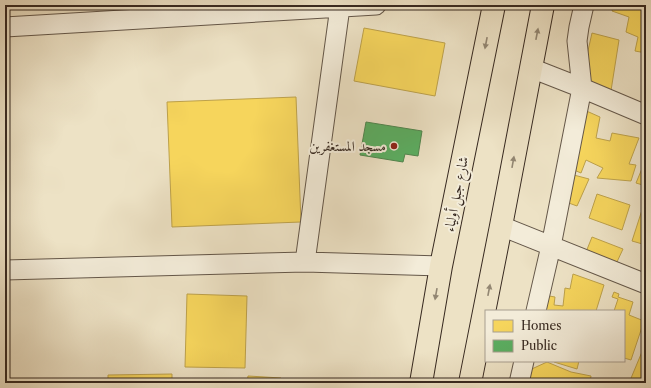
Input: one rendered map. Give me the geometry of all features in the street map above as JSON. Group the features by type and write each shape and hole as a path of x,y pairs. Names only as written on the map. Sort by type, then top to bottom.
{"main road":[{"name":"شارع جبل أولياء","path":"421,383 441,266 494,5"},
{"path":"470,383 543,5"}],"street":[{"path":"5,27 376,5"},
{"path":"536,310 551,246 582,88 577,41 584,5"},
{"path":"305,262 340,7"},
{"path":"530,68 646,115"},
{"path":"501,226 646,284"},
{"path":"5,270 305,262 441,266"},
{"path":"519,383 524,362"}],"building: Homes":[{"path":"614,5 646,5 646,53 635,51 638,37 626,32 629,17 612,11"},
{"path":"364,28 445,43 435,96 354,81"},
{"path":"592,33 619,40 610,97 580,86"},
{"path":"296,97 301,222 172,227 167,102"},
{"path":"582,109 600,117 596,138 610,141 612,133 639,138 629,164 636,165 631,181 597,178 603,168 586,160 581,173 567,167"},
{"path":"646,159 646,186 636,183"},
{"path":"570,174 589,179 577,206 555,198"},
{"path":"597,194 630,205 622,230 589,218"},
{"path":"642,210 646,212 646,245 632,241"},
{"path":"592,237 623,249 616,264 586,252"},
{"path":"573,274 604,285 596,310 536,310 538,294 555,297 554,305 563,306 565,288 570,289"},
{"path":"614,292 619,294 618,297 633,302 629,315 644,321 631,360 625,358 625,310 614,310 618,299 612,297"},
{"path":"187,294 247,296 245,368 185,367"},
{"path":"644,347 646,348 646,383 629,383"},
{"path":"547,362 571,372 591,376 590,383 521,383 523,373"},
{"path":"554,362 579,362 577,369"},
{"path":"172,374 172,383 108,383 108,375"},
{"path":"248,376 281,378 281,383 247,383"}],"building: Public":[{"path":"366,122 422,131 418,156 405,154 403,162 360,155"}],"place":[{"name":"مسجد المستغفرين","path":"394,146"}]}
